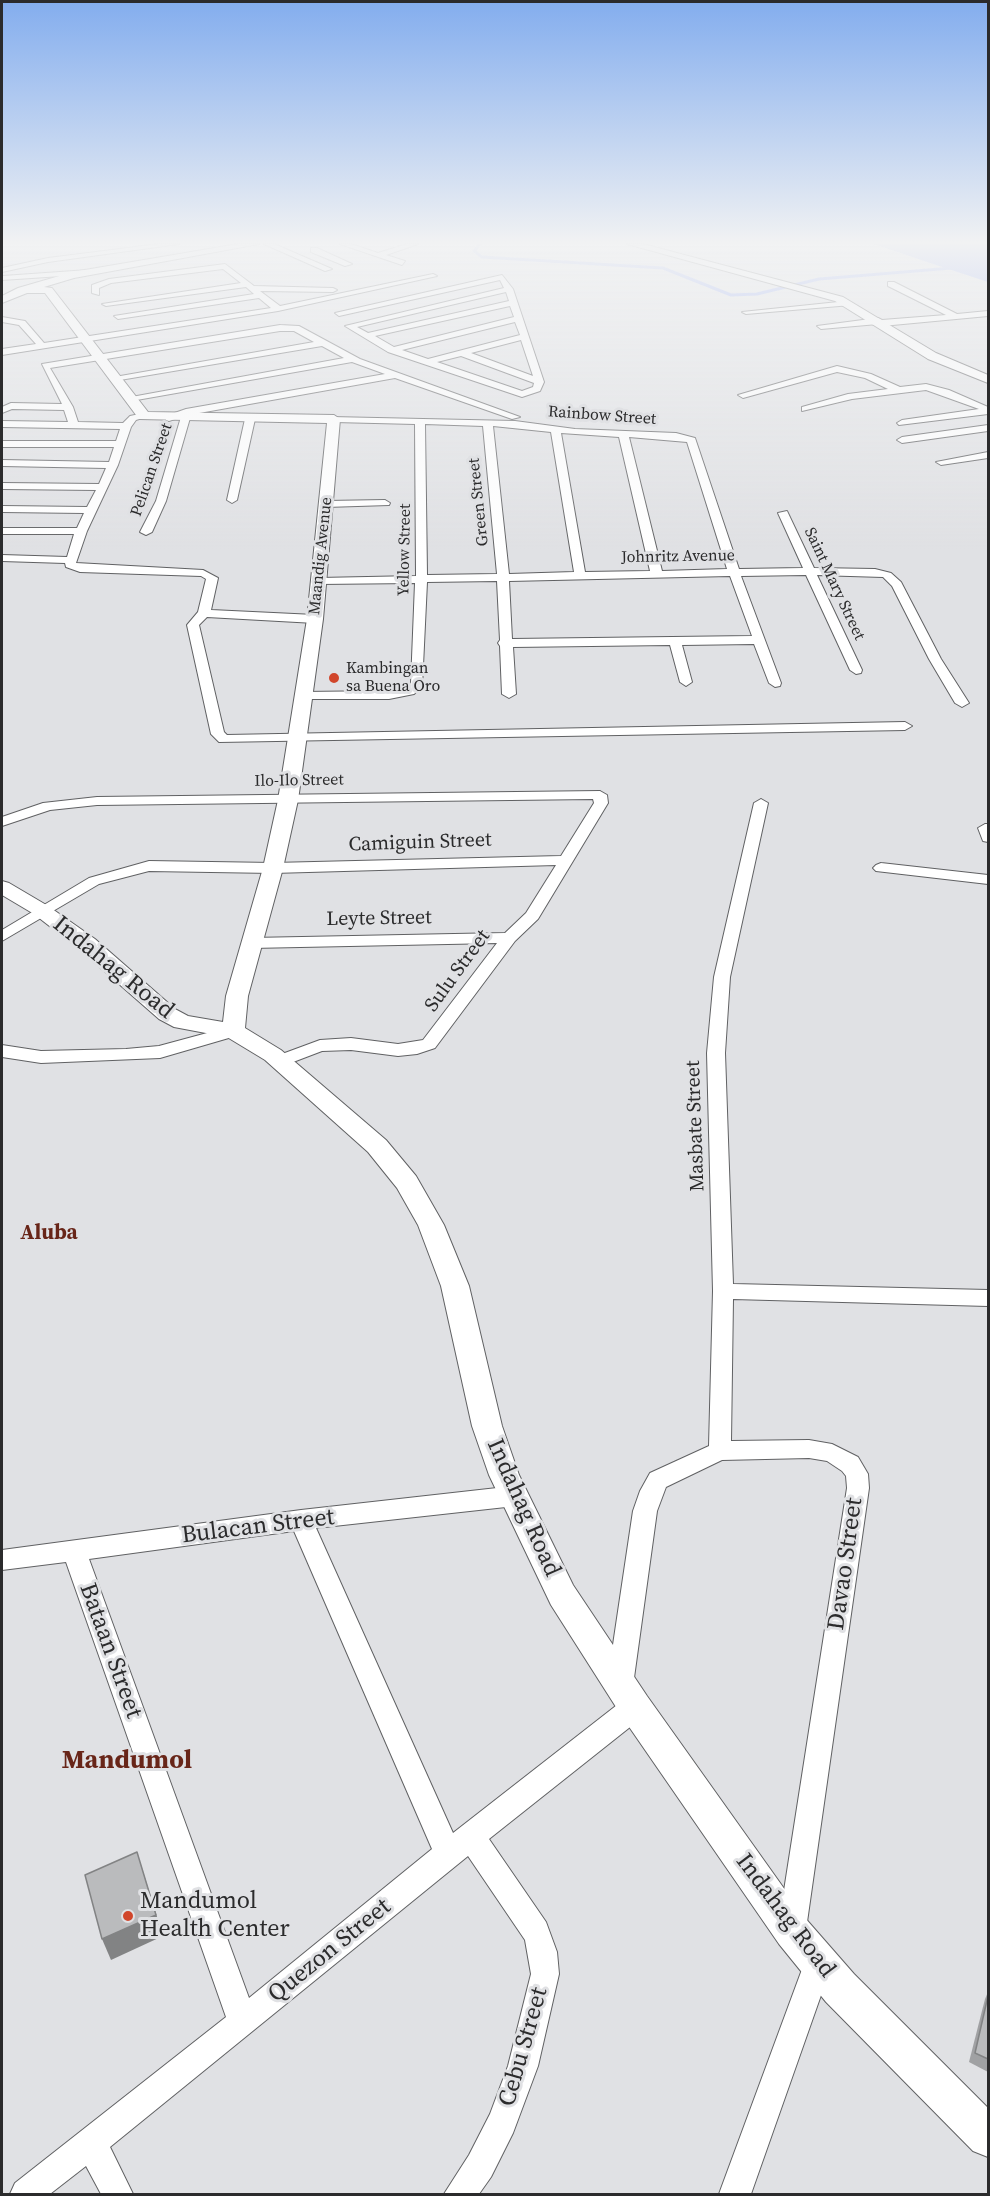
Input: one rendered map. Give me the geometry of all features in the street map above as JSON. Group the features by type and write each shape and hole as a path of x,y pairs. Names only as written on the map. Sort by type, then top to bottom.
{"street":[{"path":"2,352 39,346"},
{"path":"88,346 144,416"},
{"path":"74,426 68,407 45,366 163,346"},
{"path":"114,378 301,346"},
{"path":"329,346 354,360 515,417"},
{"path":"386,346 522,394 537,389 539,382 527,346"},
{"path":"131,398 354,360 407,346"},
{"path":"426,362 484,346"},
{"path":"917,346 932,356 988,379"},
{"path":"460,352 539,382"},
{"path":"743,394 837,369 868,376 901,391"},
{"path":"177,418 186,412 397,375"},
{"path":"805,409 850,396 931,387 988,411"},
{"path":"2,410 11,406 68,407"},
{"path":"902,423 988,411"},
{"path":"334,419 144,416 133,418 126,426 113,465 81,531 70,560 70,565 80,569 196,572 208,574 212,578 204,613 193,625 218,734 227,739 859,725 906,726"},
{"name":"Pelican Street","path":"146,532 161,501 177,418"},
{"path":"232,500 250,419"},
{"name":"Rainbow Street","path":"334,419 488,423 535,426 556,430 682,436 692,440 734,572"},
{"name":"Maandig Avenue","path":"233,1031 237,996 273,868 288,800 315,619 334,419"},
{"name":"Yellow Street","path":"302,696 401,693 415,688 422,578 420,421"},
{"name":"Green Street","path":"488,423 502,578 504,643 509,694"},
{"path":"2,424 126,426"},
{"path":"902,440 988,428"},
{"path":"556,430 580,576"},
{"path":"623,433 657,574"},
{"path":"2,444 120,444"},
{"path":"941,462 988,455"},
{"path":"2,463 113,465"},
{"path":"2,486 101,487"},
{"path":"327,504 385,503"},
{"path":"2,509 91,510"},
{"name":"Saint Mary Street","path":"783,513 856,670"},
{"path":"2,531 81,531"},
{"path":"2,558 70,560"},
{"name":"Johnritz Avenue","path":"319,581 811,570 866,571 891,578 962,703"},
{"path":"734,572 775,683"},
{"path":"204,613 315,619"},
{"path":"504,643 759,640"},
{"path":"675,641 686,682"},
{"name":"Ilo-Ilo Street","path":"2,822 37,808 68,803 600,795"},
{"name":"Sulu Street","path":"280,1061 320,1046 351,1044 398,1050 429,1044 509,938 532,916 601,803 600,795"},
{"name":"Masbate Street","path":"720,1451 723,1291 716,1053 722,977 761,803"},
{"name":"Camiguin Street","path":"2,936 41,910 94,881 129,869 178,864 273,868 568,860"},
{"path":"881,868 988,879"},
{"name":"Indahag Road","path":"2,887 41,910 103,956 151,1003 167,1014 182,1022 233,1031 251,1040 280,1061 377,1146 407,1182 430,1225 454,1286 488,1426 514,1496 562,1595 628,1696 792,1931 818,1964 988,2136"},
{"name":"Leyte Street","path":"251,943 509,938"},
{"path":"2,1051 41,1057 126,1055 160,1052 233,1031"},
{"path":"723,1291 988,1298"},
{"name":"Davao Street","path":"628,1696 635,1571 651,1491 658,1480 720,1451 764,1449 821,1451 832,1453 850,1464 857,1474 858,1488 792,1931"},
{"name":"Bulacan Street","path":"2,1560 301,1520 514,1496"},
{"path":"301,1520 448,1854"},
{"name":"Bataan Street","path":"74,1551 243,2022"},
{"name":"Quezon Street","path":"26,2194 471,1837 628,1696"},
{"name":"Cebu Street","path":"460,2194 480,2166 505,2113 523,2066 545,1974 543,1952 536,1932 471,1837"},
{"path":"735,2194 818,1964"},
{"path":"91,2142 117,2194"}],"building":[{"name":"Mandumol Health Center","path":"137,1852 156,1915 102,1939 85,1875"},
{"path":"988,1996 988,2059 975,2053"}],"place":[{"name":"Kambingan sa Buena Oro","path":"334,678"},
{"name":"Mandumol Health Center","path":"128,1916"}],"district":[{"name":"Aluba","path":"49,1234"},
{"name":"Mandumol","path":"127,1761"}]}
